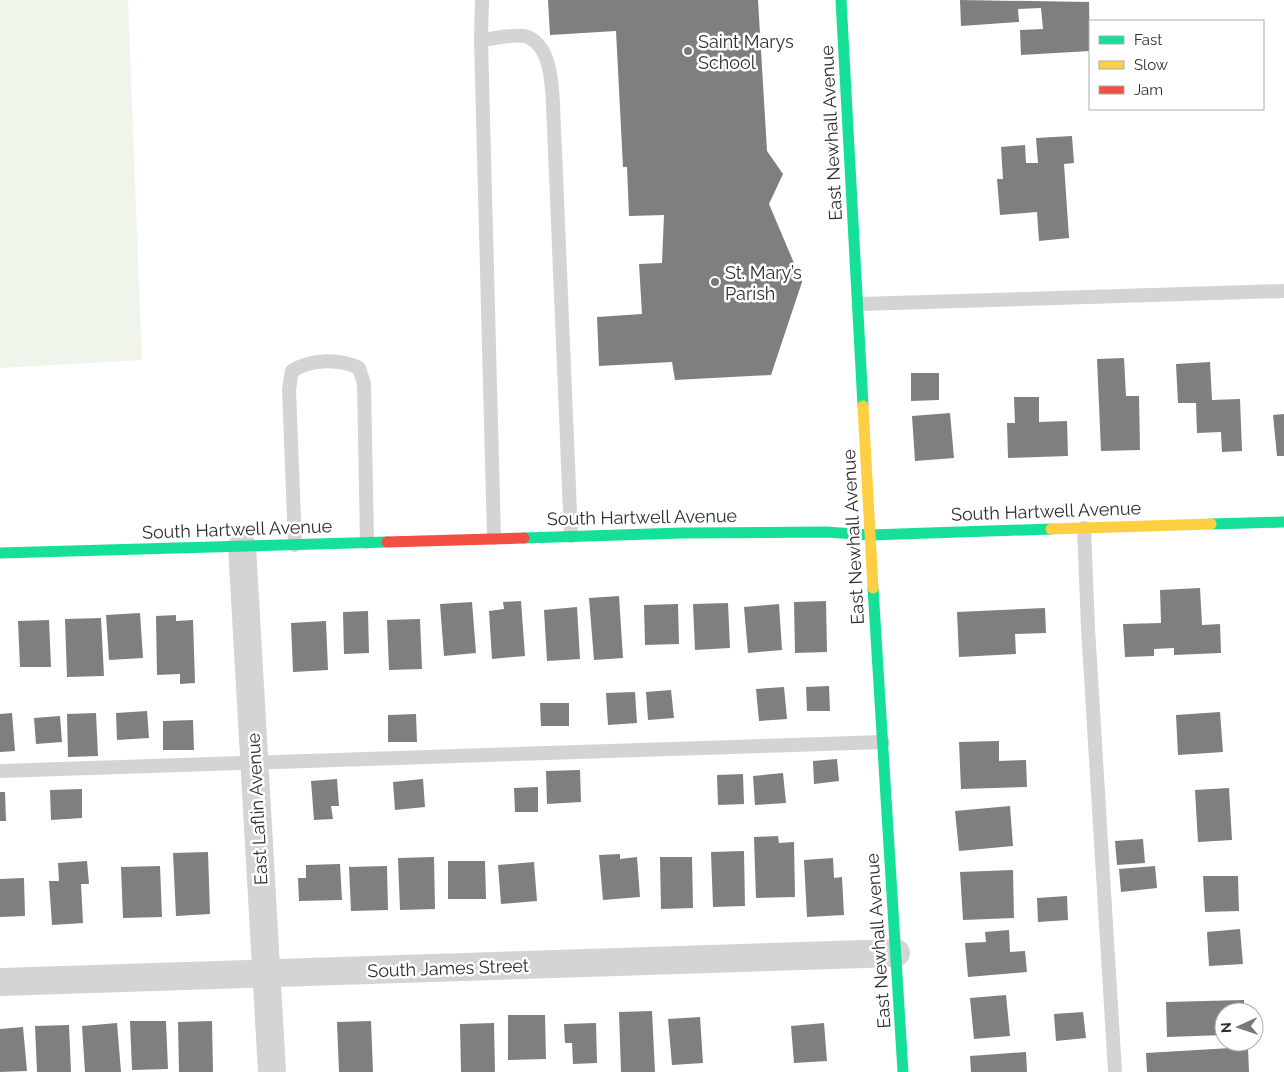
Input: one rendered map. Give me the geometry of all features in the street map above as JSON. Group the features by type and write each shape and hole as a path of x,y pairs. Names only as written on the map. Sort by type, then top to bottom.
{"street":[{"name":"East Newhall Avenue","path":"841,0 852,134 854,220 870,535 903,1072"},
{"name":"South Hartwell Avenue","path":"0,553 571,536 816,532 870,535 1284,522"},
{"name":"East Laflin Avenue","path":"242,546 272,1072"},
{"name":"South James Street","path":"0,982 896,953"}],"lane":[{"path":"482,0 481,40 494,538"},
{"path":"481,40 524,36 541,46 549,64 554,126 571,536"},
{"path":"859,304 1284,291"},
{"path":"295,544 289,389 292,371 304,364 346,361 359,368 364,384 367,542"},
{"path":"1084,528 1088,628 1115,1072"},
{"path":"0,771 883,742"}],"shaded area":[{"path":"0,0 128,0 142,360 0,368"}],"building":[{"path":"548,0 758,0 767,151 783,174 769,204 802,282 771,375 675,380 672,362 599,366 597,317 642,314 639,264 662,263 664,215 629,216 627,167 623,167 616,31 550,35"},
{"path":"960,0 1089,2 1089,51 1021,55 1020,30 1043,29 1041,8 1018,9 1019,22 961,26"},
{"path":"1072,136 1074,163 1064,164 1069,238 1039,241 1037,212 1000,215 997,179 1003,179 1001,147 1025,145 1026,163 1038,163 1036,138"},
{"path":"1124,358 1126,396 1139,396 1140,450 1101,451 1097,359"},
{"path":"1210,362 1212,400 1240,399 1242,451 1222,452 1221,432 1197,433 1196,403 1178,403 1176,364"},
{"path":"911,373 939,373 939,400 911,401"},
{"path":"1014,397 1039,397 1039,422 1067,421 1068,456 1008,458 1007,423 1015,423"},
{"path":"950,413 954,458 915,461 912,416"},
{"path":"1284,414 1284,456 1277,456 1273,415"},
{"path":"1200,588 1202,625 1220,624 1221,653 1174,655 1174,648 1154,649 1154,656 1125,657 1123,624 1161,623 1160,590"},
{"path":"619,596 623,658 594,660 589,598"},
{"path":"521,601 525,656 492,659 489,611 504,609 503,602"},
{"path":"826,601 827,652 795,653 794,602"},
{"path":"472,602 476,653 444,656 440,604"},
{"path":"728,603 730,648 695,650 693,604"},
{"path":"678,604 679,644 645,645 644,605"},
{"path":"779,604 782,650 748,653 744,607"},
{"path":"577,607 580,659 547,661 544,610"},
{"path":"1045,608 1046,633 1015,634 1016,654 959,657 957,612"},
{"path":"368,611 369,653 344,654 343,612"},
{"path":"140,613 143,658 109,660 106,615"},
{"path":"176,615 176,621 193,620 195,683 180,684 180,674 157,675 156,616"},
{"path":"101,618 104,676 67,677 65,619"},
{"path":"420,619 422,669 389,670 387,620"},
{"path":"49,620 51,667 20,667 18,621"},
{"path":"326,621 328,670 293,672 291,623"},
{"path":"829,686 830,711 807,711 806,687"},
{"path":"784,687 787,719 759,721 756,689"},
{"path":"671,690 674,718 648,720 646,692"},
{"path":"635,692 637,723 608,725 606,693"},
{"path":"540,703 569,703 569,726 541,726"},
{"path":"147,711 149,738 117,740 116,713"},
{"path":"1220,712 1223,752 1178,755 1176,715"},
{"path":"12,713 15,751 0,752 0,714"},
{"path":"96,713 98,756 68,757 67,714"},
{"path":"416,714 417,742 388,742 388,715"},
{"path":"60,716 62,742 36,744 34,718"},
{"path":"193,720 194,750 163,750 163,721"},
{"path":"999,741 999,761 1026,760 1027,787 961,789 959,742"},
{"path":"837,759 839,781 814,784 813,761"},
{"path":"580,770 581,802 547,804 546,771"},
{"path":"783,773 786,803 755,805 753,776"},
{"path":"743,774 744,804 718,805 717,775"},
{"path":"337,779 339,806 331,806 333,819 314,820 311,781"},
{"path":"423,779 425,807 395,810 393,782"},
{"path":"538,787 538,812 515,812 514,788"},
{"path":"1229,788 1232,840 1198,842 1195,790"},
{"path":"82,789 82,818 51,820 50,790"},
{"path":"0,792 5,792 6,821 0,821"},
{"path":"1010,806 1013,846 959,851 955,811"},
{"path":"778,836 779,843 794,842 795,897 756,898 754,837"},
{"path":"1143,839 1145,863 1117,865 1115,841"},
{"path":"744,851 745,906 713,907 711,852"},
{"path":"208,852 210,914 176,916 173,853"},
{"path":"620,854 620,859 637,857 640,897 603,900 599,855"},
{"path":"434,857 435,909 400,910 398,858"},
{"path":"660,857 692,857 693,908 661,909"},
{"path":"833,858 834,878 842,877 844,915 807,917 804,860"},
{"path":"87,861 89,884 81,884 83,923 52,925 49,881 59,881 58,863"},
{"path":"448,861 485,861 486,899 448,899"},
{"path":"534,862 537,901 501,904 498,865"},
{"path":"340,864 342,900 299,901 298,878 306,878 306,865"},
{"path":"160,866 162,917 123,918 121,867"},
{"path":"387,866 388,910 351,911 349,867"},
{"path":"1155,866 1157,888 1121,892 1119,869"},
{"path":"1013,870 1014,918 963,920 960,872"},
{"path":"1203,876 1238,876 1239,911 1205,912"},
{"path":"24,878 25,916 0,917 0,879"},
{"path":"1067,896 1068,920 1038,922 1037,898"},
{"path":"1240,929 1243,964 1209,966 1207,932"},
{"path":"1009,930 1010,952 1025,951 1027,972 968,977 965,943 986,942 985,932"},
{"path":"1006,995 1010,1036 974,1039 970,998"},
{"path":"1244,1000 1244,1002 1214,1002 1214,1035 1167,1037 1166,1002"},
{"path":"652,1011 655,1072 621,1072 619,1012"},
{"path":"1083,1012 1086,1038 1056,1041 1054,1014"},
{"path":"508,1015 545,1015 546,1059 508,1060"},
{"path":"700,1017 703,1063 672,1065 668,1019"},
{"path":"130,1021 166,1021 168,1069 132,1070"},
{"path":"212,1021 213,1072 179,1072 178,1022"},
{"path":"371,1021 373,1072 339,1072 337,1022"},
{"path":"117,1023 121,1072 85,1072 82,1026"},
{"path":"494,1023 495,1072 461,1072 460,1024"},
{"path":"596,1023 597,1063 573,1064 572,1043 565,1043 564,1024"},
{"path":"824,1023 827,1061 794,1063 791,1026"},
{"path":"69,1025 71,1072 37,1072 35,1026"},
{"path":"23,1027 27,1071 0,1072 0,1029"},
{"path":"1214,1049 1214,1052 1248,1052 1249,1072 1147,1072 1146,1053"},
{"path":"1026,1052 1027,1072 971,1072 970,1056"}],"traffic: fast":[{"path":"841,0 863,406"},
{"path":"1211,524 1284,522"},
{"path":"524,538 682,533 826,532 870,535 1051,529"},
{"path":"0,553 387,542"},
{"path":"873,588 903,1072"}],"traffic: slow":[{"path":"863,406 873,588"},
{"path":"1051,529 1211,524"}],"traffic: jam":[{"path":"387,542 524,538"}],"place":[{"name":"Saint Marys School","path":"688,51"},
{"name":"St. Mary’s Parish","path":"715,282"}]}
